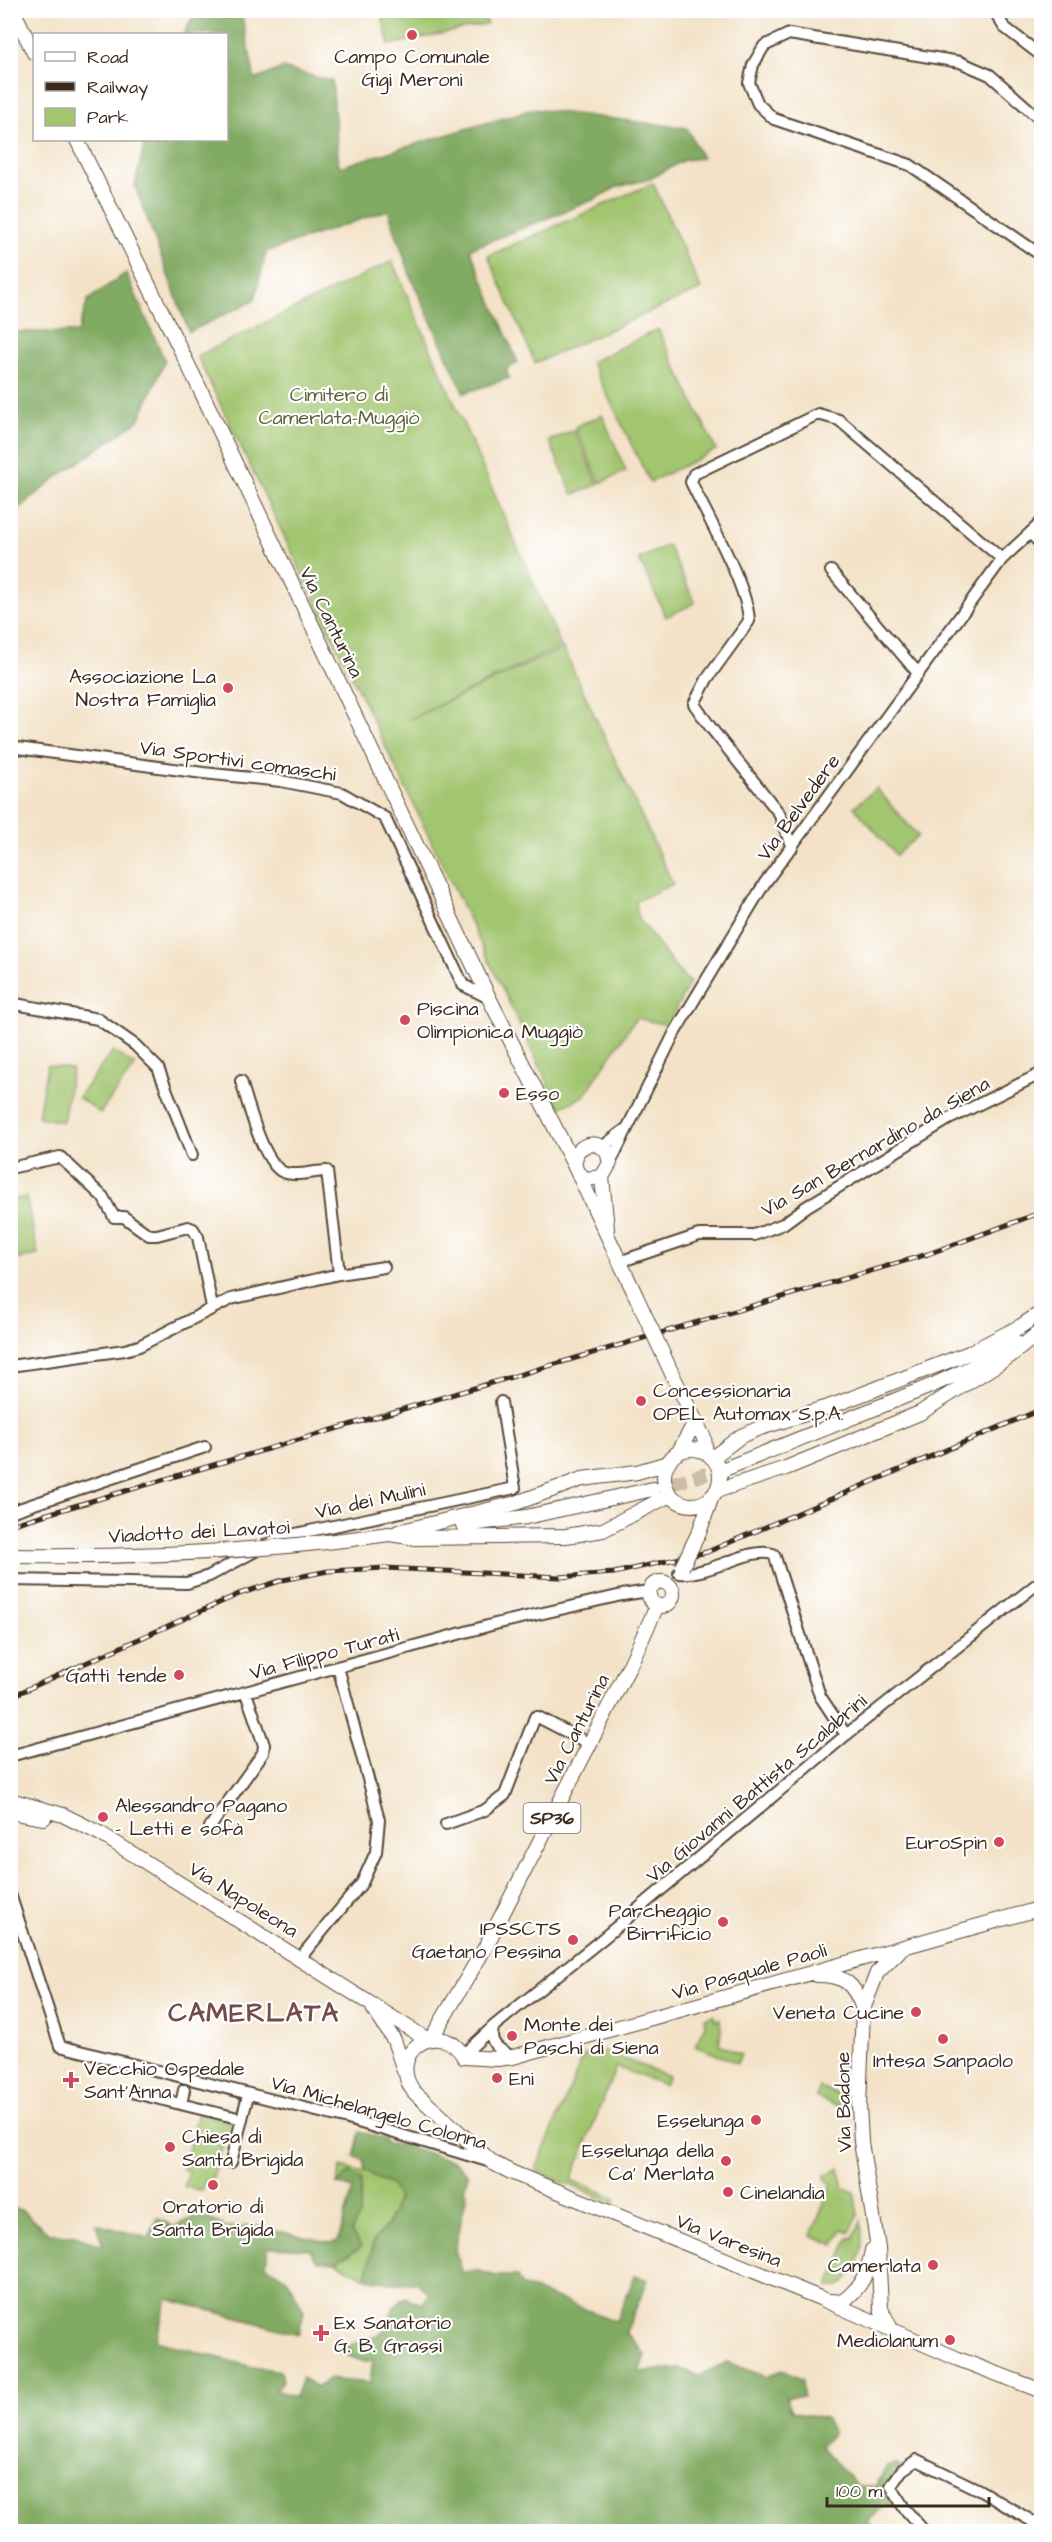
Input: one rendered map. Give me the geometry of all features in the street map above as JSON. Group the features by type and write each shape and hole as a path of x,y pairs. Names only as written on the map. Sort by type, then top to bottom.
{"main road":[{"path":"13,10 33,51"},
{"name":"Via Canturina","path":"77,141 205,400 489,998 550,1122 576,1169 694,1422 704,1438 709,1456"},
{"name":"Via Canturina","path":"550,1122 581,1147"},
{"path":"589,1144 602,1147 607,1151 610,1163 602,1177 586,1179 576,1169 574,1158 581,1147 589,1144"},
{"name":"Via Canturina","path":"602,1177 608,1239"},
{"path":"727,1468 972,1367 1031,1332 1041,1312"},
{"path":"685,1504 700,1504 714,1493 786,1468 920,1413 1010,1356 1041,1322"},
{"path":"709,1456 741,1436 760,1428 834,1405 1031,1332"},
{"path":"694,1422 673,1458 664,1479 670,1495 685,1504 696,1518 699,1530"},
{"path":"389,1534 516,1503 582,1479 637,1472 693,1449 709,1456 719,1473 714,1493 699,1530 671,1587"},
{"path":"389,1534 526,1517 653,1489"},
{"path":"389,1534 416,1538 567,1536 603,1530 670,1495"},
{"name":"Viadotto dei Lavatoi","path":"10,1556 142,1556 259,1550 389,1534"},
{"path":"658,1582 671,1587 674,1593 671,1602 666,1606 657,1606 651,1601 649,1591 658,1582"},
{"name":"Via Canturina","path":"406,2077 408,2057 413,2049 448,2048 438,2026 486,1946 639,1648 657,1606"},
{"name":"Via Napoleona","path":"12,1804 38,1816 101,1834 448,2048"},
{"name":"Via Pasquale Paoli","path":"448,2048 498,2059 513,2057 1041,1908"},
{"name":"Via Badone","path":"891,2329 881,2309 878,2248 859,2126 863,2009 877,1973 884,1964 906,1946"},
{"path":"800,1976 831,1975 842,1978 858,1996 863,2009"},
{"name":"Via Napoleona","path":"366,1999 394,2040 409,2085 420,2097"},
{"name":"Via Varesina","path":"420,2097 493,2163 820,2298 958,2359 1041,2391"},
{"name":"Via Badone","path":"820,2298 842,2302 858,2287 870,2265 874,2230"}],"street":[{"path":"994,10 1004,27 1041,56"},
{"path":"1041,121 990,75 960,62 789,34 764,46 753,65 749,83 758,104 774,118 910,165 1041,256"},
{"path":"792,848 779,813 694,704 707,679 749,621 749,611 691,482 694,474 818,414 839,420 1002,559"},
{"name":"Via Belvedere","path":"610,1163 675,1032 764,884 917,672 1002,559 1041,522"},
{"name":"Via Belvedere","path":"1030,533 1041,527"},
{"path":"1030,533 1041,545"},
{"path":"831,571 917,672"},
{"name":"Via Sportivi comaschi","path":"10,747 202,773 281,781 342,793 385,818 463,985 489,998"},
{"path":"10,1003 98,1019 135,1045 158,1068 192,1155"},
{"name":"Via San Bernardino da Siena","path":"619,1262 699,1235 754,1235 783,1224 806,1207 948,1120 1041,1072"},
{"path":"240,1081 269,1158 275,1165 281,1171 298,1174 327,1171 339,1274"},
{"name":"Via Belvedere","path":"602,1147 630,1126"},
{"path":"10,1168 60,1157 103,1197 114,1217 124,1217 149,1235 188,1227 193,1229 198,1236 212,1306"},
{"path":"10,1366 125,1350 139,1346 212,1306 231,1299 339,1274 384,1267"},
{"name":"Via dei Mulini","path":"10,1580 187,1584 208,1576 281,1537 515,1488 501,1402"},
{"path":"10,1512 205,1447"},
{"path":"681,1570 694,1573 763,1552 776,1557 820,1696 846,1735"},
{"name":"Via Giovanni Battista Scalabrini","path":"448,2048 494,2026 610,1933 846,1735 1041,1580"},
{"name":"Via Filippo Turati","path":"10,1756 554,1610 622,1594 649,1591"},
{"path":"300,1958 362,1883 376,1852 380,1820 338,1667"},
{"path":"210,1827 263,1754 264,1745 246,1693"},
{"path":"446,1824 485,1810 505,1795 535,1717 590,1744"},
{"name":"Via Michelangelo Colonna","path":"10,1894 60,2046 348,2119 493,2163"},
{"path":"494,2026 492,2034 494,2043 501,2051 513,2057"},
{"path":"181,2104 184,2090"},
{"path":"135,2093 242,2119"},
{"path":"231,2162 248,2095"},
{"path":"926,2532 903,2508 891,2486 902,2470 917,2460 979,2490 1041,2527"}],"green space":[{"path":"196,11 241,11 255,80 282,68 332,81 339,167 533,109 687,128 702,158 684,160 650,179 617,187 595,199 470,249 518,363 506,369 509,378 464,393 412,280 388,210 266,252 255,300 189,332 135,186 145,141 228,141 228,33 185,33"},
{"name":"Campo Comunale Gigi Meroni","path":"381,11 484,11 487,24 389,45"},
{"path":"653,183 701,289 535,363 488,256"},
{"name":"Cimitero di Camerlata-Muggiò","path":"392,261 561,646 408,720 563,648 673,884 636,901 638,917 677,970 690,983 667,1025 636,1018 584,1096 560,1108 197,356"},
{"path":"126,273 165,361 139,420 52,481 11,516 10,354 16,332 78,332 88,300"},
{"path":"658,329 716,450 650,482 591,362"},
{"path":"602,415 626,471 600,483 575,427"},
{"path":"574,430 598,484 573,495 549,441"},
{"path":"668,545 695,603 666,617 639,559"},
{"path":"876,788 918,836 896,855 854,807"},
{"path":"113,1051 135,1066 100,1113 78,1097"},
{"path":"47,1065 72,1069 63,1122 38,1117"},
{"path":"26,1197 38,1255 11,1260 11,1200"},
{"path":"714,2015 715,2020 720,2019 719,2044 741,2054 737,2063 695,2046 705,2025 704,2018"},
{"path":"604,2051 668,2076 664,2085 616,2067 571,2180 616,2198 614,2203 535,2171 584,2055"},
{"path":"820,2087 839,2095 839,2107 816,2097"},
{"path":"198,2112 231,2121 211,2183 205,2182 202,2191 184,2186 189,2172 183,2170"},
{"path":"360,2132 385,2139 386,2144 401,2144 456,2162 468,2175 464,2189 467,2193 455,2250 463,2274 476,2270 496,2276 517,2276 521,2285 616,2321 635,2276 648,2280 626,2332 645,2355 639,2372 680,2368 698,2376 727,2362 767,2377 782,2370 803,2380 803,2397 786,2397 792,2411 825,2418 833,2433 821,2446 857,2486 876,2486 887,2466 896,2464 902,2468 894,2486 897,2507 882,2507 868,2523 878,2532 11,2531 10,2208 22,2210 49,2233 75,2236 103,2246 96,2224 149,2238 157,2218 174,2227 199,2214 226,2227 252,2225 332,2243 338,2241 353,2189 337,2184 350,2173 361,2179 360,2215 351,2232 361,2247 336,2262 316,2261 310,2249 268,2247 266,2265 287,2279 304,2311 299,2334 167,2299 156,2341 253,2367 281,2371 283,2381 276,2390 295,2397 302,2378 318,2387 328,2379 370,2383 373,2359 365,2362 334,2351 378,2335 388,2327 394,2306 405,2297 422,2304 430,2294 416,2283 391,2283 366,2278 374,2240 388,2223 398,2198 390,2183 377,2179 364,2169 364,2160 354,2157"},
{"path":"341,2167 364,2173 364,2169 390,2183 398,2198 388,2224 374,2240 366,2278 336,2262 360,2247 351,2232 360,2215 350,2173 337,2184"},
{"path":"840,2168 842,2187 854,2192 858,2215 850,2232 842,2229 835,2245 811,2235 832,2184 824,2176"},
{"path":"861,2221 862,2240 857,2266 847,2280 839,2286 829,2286 849,2237 853,2238"}],"tunnel":[{"path":"653,1489 727,1468"}],"railway":[{"path":"10,1525 928,1254 1042,1212"},
{"path":"10,1697 239,1594 283,1580 328,1571 386,1568 559,1577 614,1573 707,1552 1042,1409"}],"place":[{"name":"Campo Comunale Gigi Meroni","path":"412,35"},
{"name":"Associazione La Nostra Famiglia","path":"228,688"},
{"name":"Piscina Olimpionica Muggiò","path":"405,1020"},
{"name":"Esso","path":"504,1093"},
{"name":"Concessionaria OPEL Automax S.p.A.","path":"641,1401"},
{"name":"Gatti tende","path":"179,1675"},
{"name":"Alessandro Pagano - Letti e sofà","path":"103,1817"},
{"name":"EuroSpin","path":"999,1842"},
{"name":"Parcheggio Birrificio","path":"723,1922"},
{"name":"IPSSCTS Gaetano Pessina","path":"573,1940"},
{"name":"Veneta Cucine","path":"916,2012"},
{"name":"Monte dei Paschi di Siena","path":"512,2036"},
{"name":"Intesa Sanpaolo","path":"943,2039"},
{"name":"Eni","path":"497,2078"},
{"name":"Vecchio Ospedale Sant'Anna","path":"71,2080"},
{"name":"Esselunga","path":"756,2120"},
{"name":"Chiesa di Santa Brigida","path":"170,2147"},
{"name":"Esselunga della Ca' Merlata","path":"726,2161"},
{"name":"Oratorio di Santa Brigida","path":"213,2185"},
{"name":"Cinelandia","path":"728,2192"},
{"name":"Camerlata","path":"933,2265"},
{"name":"Ex Sanatorio G. B. Grassi","path":"321,2333"},
{"name":"Mediolanum","path":"950,2340"}],"district":[{"name":"CAMERLATA","path":"254,2012"}]}
